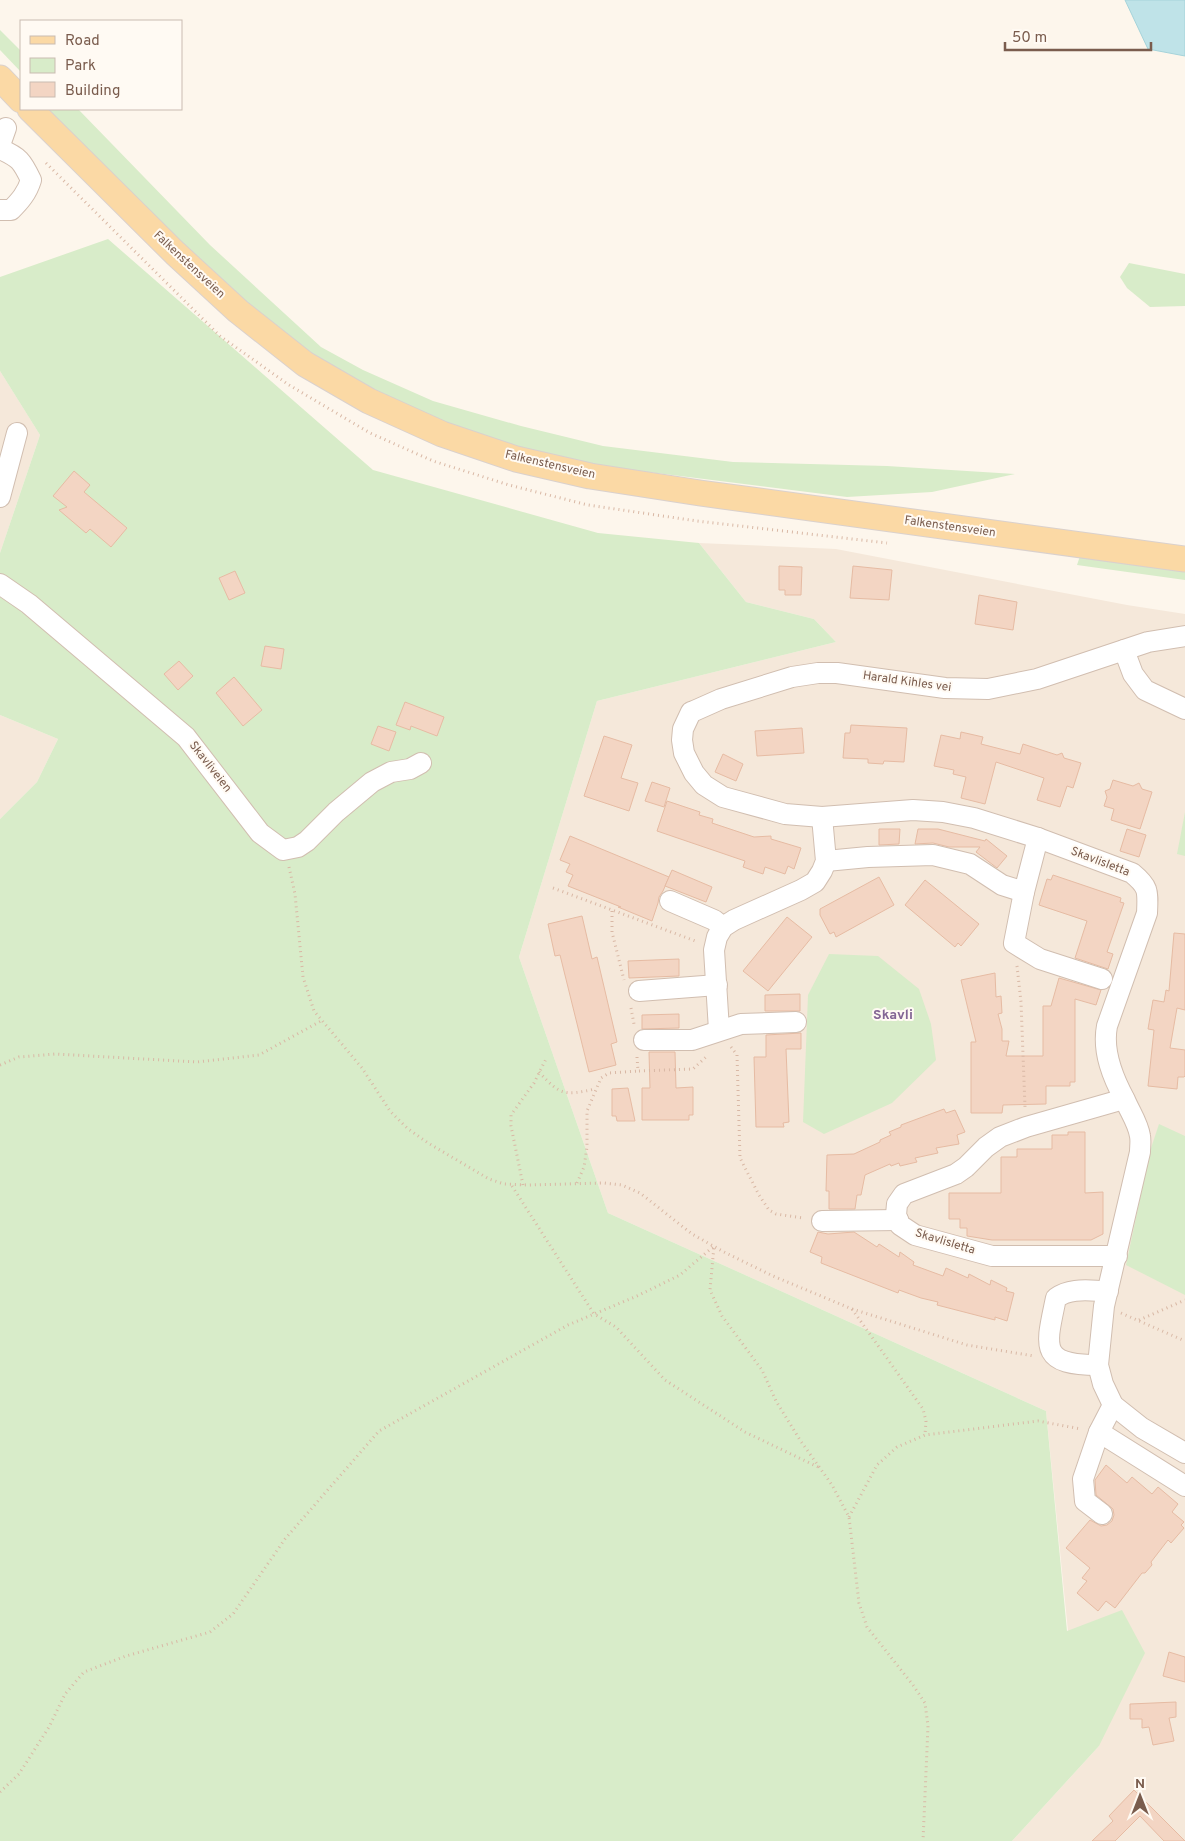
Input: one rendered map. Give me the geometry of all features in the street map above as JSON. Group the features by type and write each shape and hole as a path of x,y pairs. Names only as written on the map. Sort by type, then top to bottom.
{"main road":[{"path":"0,78 20,99"},
{"name":"Falkenstensveien","path":"31,110 175,253 238,311 297,358 369,401 442,434 516,459 590,476 700,493 1185,559"}],"street":[{"path":"0,210 11,210 22,200 31,180 22,162 2,141"},
{"path":"0,497 17,433"},
{"name":"Skavliveien","path":"0,584 30,604 186,737 260,833 283,850"},
{"name":"Harald Kihles vei","path":"691,712 721,699 792,676 818,673 837,673 945,688 988,688 1037,679 1148,642 1185,636"},
{"path":"1124,650 1133,674 1145,690 1185,709"},
{"name":"Skavlisletta","path":"691,712 683,729 684,752 694,773 704,785 723,797 785,814 822,817 913,810 943,812 974,818 1038,838 1132,873 1144,883 1148,899 1147,913 1107,1026 1105,1038 1105,1052 1124,1099 1135,1120 1140,1136 1140,1152 1106,1299 1098,1365 1103,1384 1113,1405 1142,1428 1185,1453"},
{"path":"283,850 298,847 307,841 336,812 372,782 391,772 410,769 421,763"},
{"path":"719,1030 714,950 719,935 734,920 815,882 826,861 822,817"},
{"path":"1038,838 1024,892 1014,943 1040,959 1102,979"},
{"path":"826,861 868,857 933,855 970,864 1002,885 1024,892"},
{"path":"670,901 714,920 719,935"},
{"path":"631,994 717,985"},
{"path":"638,1042 692,1040 741,1024 796,1022"},
{"path":"822,1221 898,1220 896,1204 904,1194 956,1174 1000,1137 1026,1126 1124,1099"},
{"name":"Skavlisletta","path":"898,1220 900,1225 915,1235 992,1256 1117,1256"},
{"path":"1098,1365 1078,1365 1059,1361 1050,1350 1048,1336 1056,1298 1065,1292 1081,1290 1106,1299"},
{"path":"1102,1514 1085,1501 1083,1479 1099,1432 1113,1405"},
{"path":"1099,1432 1185,1486"}],"path":[{"path":"44,162 220,336 289,385 370,433 433,461 509,485 588,505 697,521 890,543"},
{"path":"283,850 295,894 303,977 310,1002 321,1021 362,1068 390,1111 406,1128 428,1143 488,1179 511,1185 562,1183 622,1185 640,1193 692,1234 714,1246 773,1276 852,1309 967,1345 1059,1361"},
{"path":"553,888 699,942 719,935"},
{"path":"612,911 612,932 631,994 638,1042 638,1071"},
{"path":"1014,943 1021,1002 1026,1126"},
{"path":"0,1065 19,1057 55,1054 197,1062 259,1055 321,1021"},
{"path":"576,1183 584,1167 587,1147 587,1111 601,1078 609,1073 693,1069 711,1051 719,1030"},
{"path":"719,1030 737,1055 740,1158 759,1195 769,1210 776,1214 822,1221"},
{"path":"523,1185 511,1126 511,1116 534,1083 546,1059"},
{"path":"540,1072 560,1092 596,1089"},
{"path":"511,1185 594,1314 616,1327 664,1380 745,1432 820,1468"},
{"path":"0,1792 19,1774 49,1727 65,1694 84,1672 126,1656 210,1632 233,1614 286,1538 379,1431 568,1325 637,1296 680,1275 714,1246"},
{"path":"714,1246 710,1290 722,1316 762,1370 800,1440 832,1485 849,1517 859,1604 867,1627 925,1703 928,1726 923,1841"},
{"path":"1106,1299 1139,1321 1185,1341"},
{"path":"1139,1321 1185,1300"},
{"path":"852,1309 923,1409 926,1421 925,1435"},
{"path":"849,1517 877,1466 896,1447 925,1435 1038,1421 1099,1432"}],"shaded area":[{"path":"0,371 40,435 0,553"},
{"path":"699,543 836,549 1127,605 1185,614 1185,1841 1012,1841 1099,1746 1068,1631 1046,1411 608,1213 519,957 597,701 836,642 814,619 746,602"},
{"path":"0,715 58,739 37,782 0,819"}],"green space":[{"path":"0,30 20,50 20,71 0,50"},
{"path":"49,110 79,110 210,245 321,347 363,370 433,401 521,426 603,446 733,462 887,466 1015,474 932,492 847,497 552,460 472,435 389,402 292,342 221,281 145,208"},
{"path":"108,239 373,470 598,533 699,543 746,602 814,619 836,642 597,701 519,957 608,1213 1046,1411 1067,1631 1122,1610 1145,1653 1099,1746 1012,1841 0,1841 0,819 37,782 58,739 0,715 0,553 40,435 0,371 0,277"},
{"path":"1129,263 1185,274 1185,306 1150,307 1127,288 1120,277"},
{"path":"1080,556 1185,571 1185,580 1077,565"},
{"path":"1185,812 1185,856 1177,854"},
{"path":"829,954 878,956 919,989 931,1024 936,1060 892,1103 824,1134 803,1122 808,995"},
{"path":"1159,1124 1185,1136 1185,1295 1126,1265 1150,1151"}],"water":[{"path":"1125,0 1185,0 1185,56 1148,49"}],"building":[{"path":"74,471 90,485 84,492 127,528 111,547 90,529 86,533 59,510 67,507 53,496"},
{"path":"779,566 802,567 801,595 785,595 785,590 779,590"},
{"path":"853,566 892,570 889,600 850,598"},
{"path":"235,571 245,593 229,600 219,578"},
{"path":"979,595 1017,602 1013,630 975,624"},
{"path":"265,646 284,649 281,669 261,666"},
{"path":"179,661 193,676 178,690 164,674"},
{"path":"234,677 262,710 243,726 216,693"},
{"path":"405,702 444,717 437,736 411,726 410,730 396,725"},
{"path":"851,725 907,728 904,762 884,761 883,764 868,763 868,759 843,758 845,733 850,733"},
{"path":"378,726 396,732 389,751 371,744"},
{"path":"802,728 804,753 757,756 755,731"},
{"path":"961,732 983,737 981,744 1020,754 1023,744 1057,755 1062,753 1064,758 1081,763 1073,788 1067,786 1060,807 1037,800 1044,778 996,762 985,804 961,798 966,777 953,774 954,770 934,766 941,735 960,739"},
{"path":"604,736 632,745 621,778 638,783 629,811 584,796"},
{"path":"723,754 743,764 736,781 715,772"},
{"path":"1113,780 1133,786 1139,783 1142,789 1152,792 1140,829 1111,820 1114,809 1104,806 1107,797 1105,791 1110,789"},
{"path":"652,782 670,788 664,807 645,801"},
{"path":"667,801 700,812 699,815 713,819 712,823 754,837 771,836 771,839 801,848 794,869 788,866 785,874 765,867 763,874 743,867 745,861 657,831"},
{"path":"879,829 900,829 899,844 879,845"},
{"path":"918,829 938,829 985,841 986,839 1007,856 997,868 976,852 980,847 949,847 933,843 915,844"},
{"path":"1127,829 1146,835 1139,857 1120,851"},
{"path":"570,836 669,877 659,897 652,921 568,886 573,875 566,872 570,864 560,860"},
{"path":"672,870 712,887 706,902 665,886"},
{"path":"1053,875 1121,898 1120,902 1124,903 1107,952 1113,954 1108,969 1075,958 1087,921 1039,905 1047,879 1051,880"},
{"path":"879,877 894,905 836,937 834,932 830,934 820,915 820,909"},
{"path":"925,880 979,924 961,946 958,943 955,947 905,905"},
{"path":"582,916 592,959 597,957 617,1042 611,1044 616,1065 589,1072 560,955 555,956 548,924"},
{"path":"787,917 812,937 768,991 743,971"},
{"path":"1174,933 1185,934 1185,1010 1177,1008 1170,1048 1185,1050 1185,1076 1178,1077 1177,1089 1148,1086 1154,1030 1148,1029 1153,1000 1164,1002 1166,990 1169,991"},
{"path":"679,959 679,976 629,978 628,961"},
{"path":"995,973 996,997 1001,996 1002,1013 998,1014 1002,1029 1002,1041 1009,1041 1006,1056 1043,1056 1043,1006 1051,1006 1059,978 1101,990 1096,1005 1075,999 1075,1082 1070,1082 1070,1086 1046,1086 1046,1104 1003,1105 1002,1113 971,1113 971,1042 976,1042 961,980"},
{"path":"800,994 800,1011 765,1011 765,995"},
{"path":"679,1014 679,1028 642,1029 642,1015"},
{"path":"801,1033 801,1049 786,1049 789,1122 783,1123 784,1127 756,1127 754,1057 766,1057 766,1035"},
{"path":"649,1052 675,1052 676,1088 693,1087 693,1115 689,1115 689,1120 642,1120 642,1088 650,1088"},
{"path":"628,1088 635,1121 617,1121 616,1116 612,1116 612,1089"},
{"path":"944,1109 946,1113 955,1110 965,1132 957,1135 959,1144 936,1148 938,1153 915,1158 917,1162 900,1166 899,1163 891,1166 890,1164 865,1175 861,1195 857,1195 855,1209 829,1209 829,1191 826,1191 827,1155 854,1154 880,1142 880,1140 891,1135 889,1132 901,1127 901,1125"},
{"path":"1068,1132 1085,1132 1085,1193 1103,1192 1103,1234 1091,1240 992,1240 967,1236 967,1228 960,1228 960,1219 949,1219 949,1193 1001,1193 1001,1157 1017,1157 1017,1149 1052,1149 1052,1135 1068,1135"},
{"path":"818,1232 828,1234 854,1232 877,1247 879,1244 899,1257 900,1252 914,1262 913,1265 943,1276 946,1268 968,1278 969,1274 990,1285 991,1280 1007,1288 1006,1291 1014,1293 1007,1321 995,1317 995,1320 937,1305 938,1302 899,1290 898,1293 821,1263 822,1257 810,1252"},
{"path":"1106,1465 1127,1483 1132,1477 1152,1494 1158,1487 1178,1504 1172,1512 1184,1522 1181,1525 1184,1528 1171,1543 1168,1540 1151,1562 1152,1565 1145,1573 1142,1573 1115,1608 1106,1601 1098,1611 1077,1593 1087,1581 1082,1578 1090,1568 1066,1548 1090,1520 1101,1526 1107,1525 1112,1521 1113,1509 1096,1495 1095,1480"},
{"path":"1169,1652 1185,1657 1185,1682 1163,1676"},
{"path":"1176,1702 1176,1717 1169,1718 1174,1741 1153,1745 1149,1727 1142,1728 1142,1719 1130,1719 1130,1704"},
{"path":"1134,1790 1185,1841 1164,1841 1140,1816 1115,1841 1092,1841 1113,1821 1109,1816"}],"district":[{"name":"Skavli","path":"893,1015"}]}
